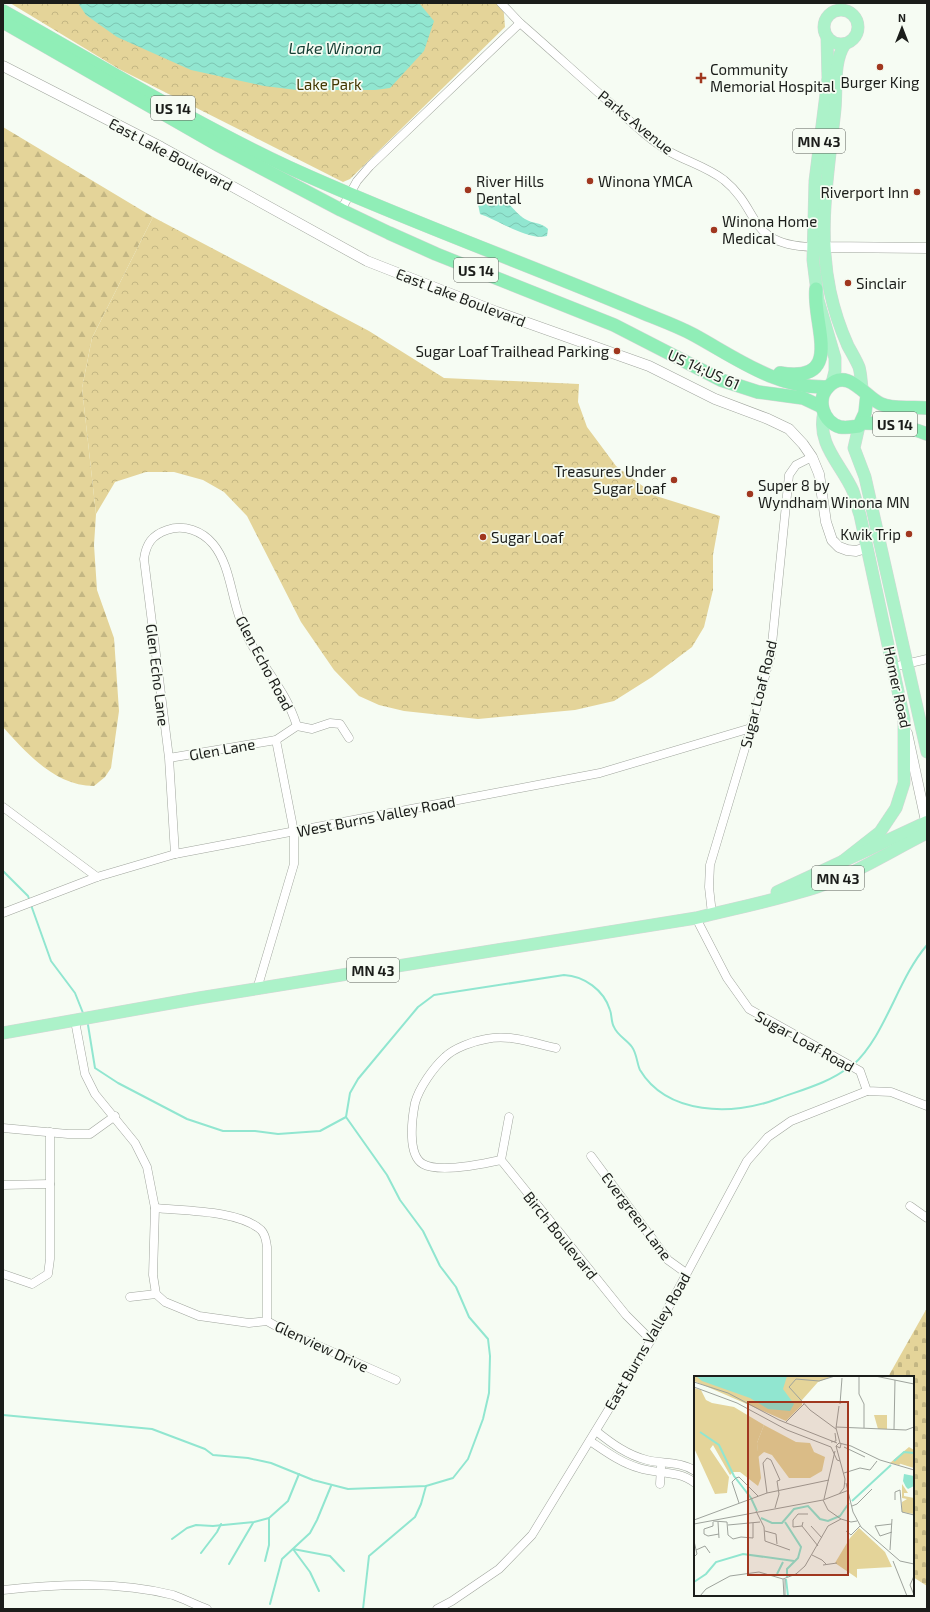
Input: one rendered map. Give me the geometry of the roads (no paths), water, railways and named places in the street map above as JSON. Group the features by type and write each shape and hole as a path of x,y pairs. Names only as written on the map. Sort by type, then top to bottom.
{"highway":[{"name":"US 14","path":"3,11 184,114 287,166 349,194"},
{"name":"US 14","path":"3,22 218,145 341,210"},
{"name":"US 14;US 61","path":"349,194 432,229 649,315 690,334 742,363 781,380 806,386 830,385 845,381 852,382 880,404 927,408"},
{"name":"US 14;US 61","path":"341,210 436,254 614,325 721,380 758,392 803,398 823,409 828,419 839,426 887,422 927,434"},
{"path":"742,363 775,372 795,375 806,372 816,366 821,358 822,345 816,309 816,289"},
{"path":"823,409 823,397 830,385"},
{"name":"US 14","path":"860,425 867,405 865,391"}],"main road":[{"name":"MN 43","path":"830,385 835,371 835,358 823,321 816,289 819,247 835,109 837,65 840,53 845,44 856,34 858,27 851,3"},
{"name":"MN 43","path":"855,18 846,11 836,7 825,22 824,29 827,37 828,78 815,181 819,247 841,328 859,367 865,391"},
{"path":"827,37 835,43 845,44"},
{"name":"MN 43","path":"823,409 821,421 827,447 853,492 866,548"},
{"name":"Homer Road","path":"860,425 854,448 865,477 927,752"},
{"name":"Homer Road","path":"866,548 904,719"},
{"name":"MN 43","path":"844,861 880,832 896,808 904,783 904,719"},
{"name":"MN 43","path":"743,907 844,861 927,826"},
{"name":"MN 43","path":"3,1033 257,989 696,918 743,907 818,886 854,871 927,826"}],"street":[{"name":"Parks Avenue","path":"501,3 520,23 647,134 670,152 703,166 724,180 739,196 754,221 763,232 775,241 819,247"},
{"path":"341,210 349,194 370,166 520,23"},
{"name":"East Lake Boulevard","path":"3,66 161,147 366,261 497,312 665,372 715,399 768,419 789,429 803,444 812,457 819,474 826,522 832,540 839,547 847,550 856,551 866,548"},
{"path":"819,247 927,248"},
{"name":"Sugar Loaf Road","path":"712,914 709,887 710,865 751,728 771,654 789,475 796,465 812,457"},
{"name":"Glen Echo Road","path":"189,528 204,535 215,546 224,564 239,618 257,654 286,700 297,726 276,740"},
{"name":"Glen Echo Lane","path":"175,854 169,758 144,559 148,544 158,534 168,530 189,528"},
{"path":"893,667 927,659"},
{"name":"Homer Road","path":"904,719 927,826"},
{"path":"297,726 312,729 330,723 340,724 348,738"},
{"name":"West Burns Valley Road","path":"3,913 97,877 175,854 600,773 751,728"},
{"path":"257,989 294,864 294,832 276,740"},
{"name":"Glen Lane","path":"169,758 276,740"},
{"path":"3,807 97,877"},
{"name":"Sugar Loaf Road","path":"696,918 727,978 749,1009 860,1071 867,1091"},
{"path":"75,1021 85,1074 95,1094 115,1116 135,1143 147,1167 155,1208 154,1275 156,1294 130,1297"},
{"path":"509,1117 501,1160 473,1166 434,1167 422,1163 413,1152 411,1134 416,1102 428,1078 445,1057 464,1047 487,1039 512,1038 556,1048"},
{"path":"867,1091 891,1092 927,1106"},
{"name":"East Burns Valley Road","path":"437,1609 452,1601 499,1569 532,1535 652,1340 686,1274 748,1161 768,1137 791,1121 867,1091"},
{"path":"3,1128 90,1134 115,1116"},
{"path":"3,1274 32,1284 48,1274 50,1259 50,1132"},
{"name":"Evergreen Lane","path":"592,1156 668,1260 686,1274"},
{"name":"Birch Boulevard","path":"501,1160 626,1315 652,1340"},
{"path":"3,1185 50,1184"},
{"path":"910,1206 927,1218"},
{"path":"155,1208 242,1219 262,1230 266,1237 267,1247 267,1321"},
{"name":"Glenview Drive","path":"156,1294 165,1302 199,1316 249,1323 267,1321 285,1331 396,1380"},
{"path":"596,1431 626,1452 647,1460 677,1464 694,1471"},
{"path":"590,1441 610,1454 637,1468 682,1475 694,1482"},
{"path":"660,1484 662,1462"},
{"path":"3,1590 103,1585 136,1588 174,1596 207,1609"}],"water":[{"name":"Lake Winona","path":"78,3 419,3 434,21 424,51 390,88 375,90 297,90 264,86 191,70 117,37 86,15"},
{"path":"498,196 525,219 540,224 548,229 547,236 531,236 480,214 478,204 484,199"}],"waterway":[{"path":"3,871 28,896 30,901"},
{"path":"31,905 51,961 75,993 83,1013"},
{"path":"853,1065 874,1039 907,974 927,945"},
{"path":"3,1415 152,1429 205,1449 213,1455 248,1458 271,1463 313,1480 348,1489 426,1486 453,1478 468,1459 483,1419 489,1393 490,1356 488,1339 469,1317 456,1287 440,1266 423,1231 400,1200 387,1175 346,1117 350,1093 358,1079 418,1007 434,995 564,975 579,978 592,985 603,996 610,1010 612,1023 615,1030 632,1047 640,1070 652,1085 667,1096 702,1108 741,1108 760,1104 824,1082 849,1067"},
{"path":"88,1025 95,1068 118,1083 187,1119 223,1131 255,1131 278,1134 320,1131 346,1117"},
{"path":"172,1539 187,1528 196,1525 213,1526 254,1522 269,1518 288,1501 299,1474"},
{"path":"270,1604 282,1559 310,1533 331,1486"},
{"path":"363,1609 369,1556 415,1517 421,1504 426,1486"},
{"path":"265,1561 269,1545 269,1518"},
{"path":"229,1564 253,1523"},
{"path":"201,1553 217,1532 221,1524"},
{"path":"293,1549 330,1556 344,1571"},
{"path":"293,1549 310,1572 319,1591"}],"place":[{"name":"Burger King","path":"880,67"},
{"name":"Community Memorial Hospital","path":"701,78"},
{"name":"Winona YMCA","path":"590,181"},
{"name":"River Hills Dental","path":"468,190"},
{"name":"Riverport Inn","path":"917,192"},
{"name":"Winona Home Medical","path":"714,230"},
{"name":"Sinclair","path":"848,283"},
{"name":"Sugar Loaf Trailhead Parking","path":"617,351"},
{"name":"Treasures Under Sugar Loaf","path":"674,480"},
{"name":"Super 8 by Wyndham Winona MN","path":"750,494"},
{"name":"Kwik Trip","path":"909,534"},
{"name":"Sugar Loaf","path":"483,537"}],"park label":[{"name":"Lake Park","path":"329,84"}]}
